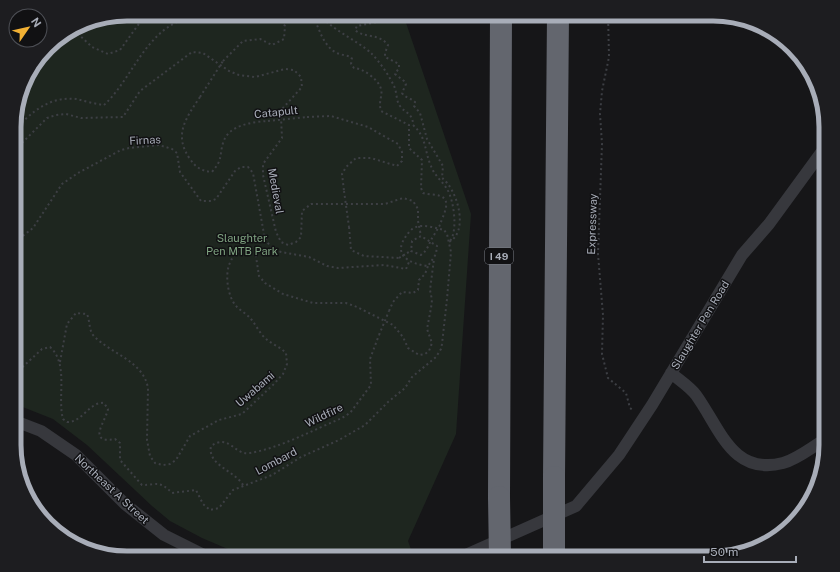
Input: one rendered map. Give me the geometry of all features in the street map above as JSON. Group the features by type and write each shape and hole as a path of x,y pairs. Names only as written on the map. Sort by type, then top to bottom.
{"highway":[{"name":"I 49","path":"500,551 501,21"},
{"path":"554,551 558,21"}],"street":[{"name":"Slaughter Pen Road","path":"475,551 576,506 619,454 644,417 742,255 769,224 819,156"},
{"path":"671,374 695,394 720,435 736,455 751,463 767,466 785,462 819,443"},
{"name":"Northeast A Street","path":"21,423 41,431 76,455 125,504 164,535 196,551"}],"path":[{"path":"77,33 92,47 108,54 120,50 141,21"},
{"path":"21,124 44,104 59,100 76,99 104,105 114,95 146,48 163,31 178,21"},
{"name":"Catapult","path":"281,21 285,26 284,39 272,45 260,39 243,41 223,61 186,118 181,142 185,152 193,164 202,171 212,172 220,163 223,142 232,129 254,122 331,116 368,128 398,144 402,152 402,161 397,166 371,158 356,158 346,167 342,174 351,250 364,256 399,258 411,251"},
{"path":"315,21 320,33 330,48 337,53 351,56 352,59 350,64 354,68 359,68 378,82 382,90 378,103 381,111 409,125 409,148 422,160 421,188 423,193 440,195 445,199 447,204 440,225 434,235 430,240 428,250 421,255 411,251 412,242 421,236 430,240 437,246 434,258 428,266 409,262 403,255 401,247 404,239 411,230 417,227 444,230 447,234 449,242"},
{"path":"325,21 345,33 372,54 395,87 399,106 413,118 413,125 421,133 432,169 450,195 455,225 454,236 449,242"},
{"path":"377,21 357,26 355,30 358,33 374,36 385,42 388,45 385,53 386,57 399,64 399,68 395,74 406,84 402,93 404,96 415,102 414,106 420,113 427,139 443,166 442,178 451,187 459,208 458,234 456,239 449,242"},
{"name":"Expressway","path":"608,21 609,58 602,91 600,114 602,144 598,254 603,315 602,354 608,378 612,383 626,393 630,408 644,417"},
{"name":"Medieval","path":"21,144 47,118 56,115 66,114 81,118 123,118 140,91 192,52 203,53 224,68 238,75 255,77 285,69 294,70 301,77 302,87 283,108 281,117 282,138 263,164 263,175 275,225 281,242 288,245 296,242 301,237 302,211 311,204 385,204 403,198 414,201 418,209 418,221 421,236"},
{"name":"Firnas","path":"21,237 33,228 62,184 78,173 121,150 159,146 172,149 177,153 180,172 201,201 211,201 216,199 240,166 248,167 253,173 256,195 267,242 277,251 309,257 327,266 338,268 384,265 406,269 409,262"},
{"name":"Lombard","path":"21,369 46,346 50,347 56,352 60,366 63,419 67,422 76,420 95,405 104,403 108,408 100,426 100,435 107,440 118,440 120,443 120,460 142,485 156,483 163,485 172,493 196,490 203,504 210,510 219,508 233,490 272,475 301,457 356,430 377,415 388,402 405,388 412,377 436,357 442,344 450,252 449,242"},
{"name":"Uwabami","path":"60,366 67,324 76,313 84,313 89,319 93,335 136,367 146,380 147,440 150,456 155,463 162,466 170,464 176,460 190,436 219,420 242,414 284,374 287,364 286,353 278,346 265,339 252,320 236,306 231,297 228,268 232,258 238,250 248,247 254,250 259,276 265,283 283,294 313,303 346,303 385,320 399,330 408,348 413,353 419,355 429,351 432,343 427,329 432,300 430,290 434,258"},
{"name":"Wildfire","path":"243,485 236,476 214,460 210,451 211,446 216,443 225,442 248,454 268,450 342,418 350,413 371,385 370,359 395,299 402,292 413,293 418,290 419,280 425,274 428,266"}],"green space":[{"name":"Slaughter Pen MTB Park","path":"120,21 405,21 471,214 456,434 408,541 412,551 233,551 202,538 170,521 87,445 53,419 21,406 22,113 29,86 35,74 47,57 57,47 80,32 106,23"}]}
